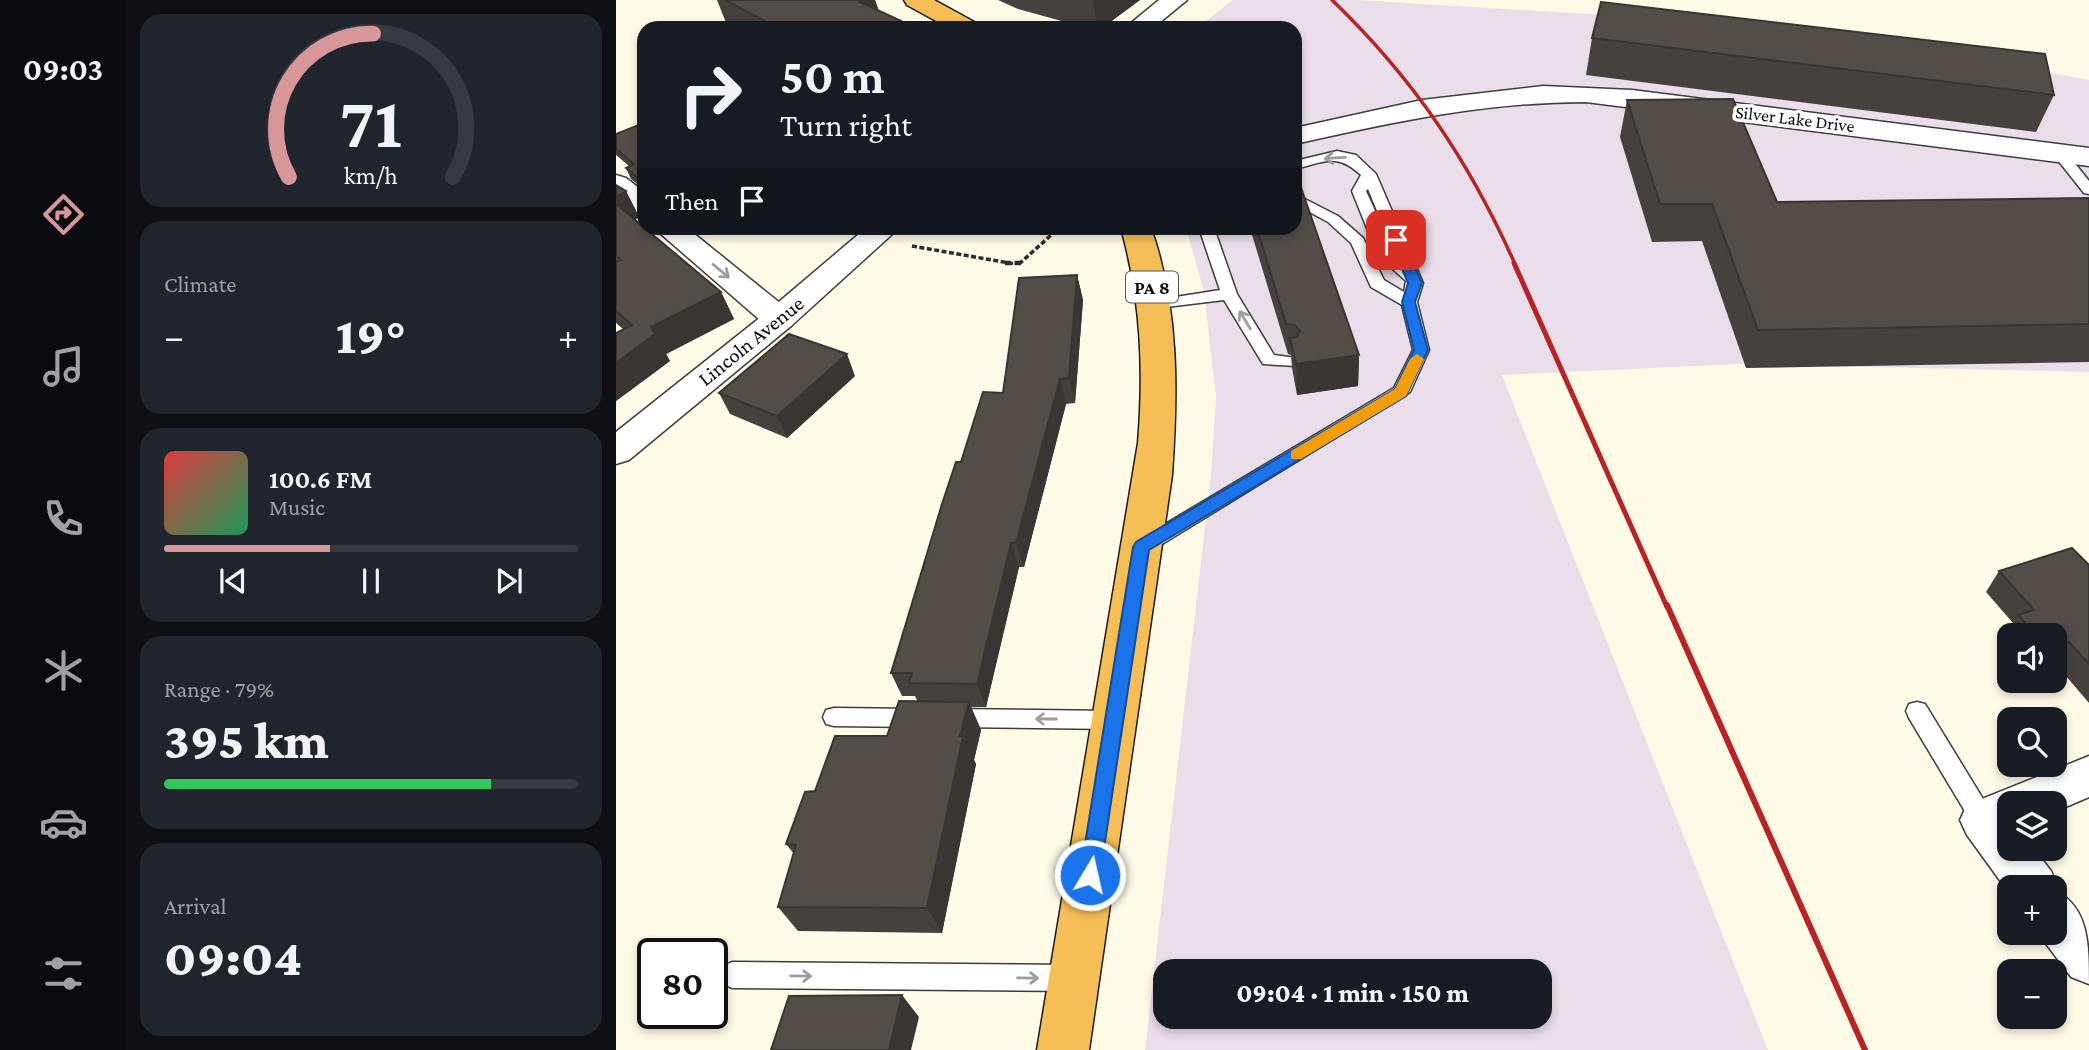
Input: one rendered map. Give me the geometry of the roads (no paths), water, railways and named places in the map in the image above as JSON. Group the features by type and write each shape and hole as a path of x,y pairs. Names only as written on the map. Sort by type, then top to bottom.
{"highway":[{"path":"916,0 954,21"},
{"name":"PA 8","path":"1063,1050 1142,547 1161,400 1156,305 1138,235"}],"street":[{"path":"1146,21 1175,0"},
{"name":"Silver Lake Drive","path":"1302,134 1461,99 1520,93 1573,93 1632,98 2089,157"},
{"path":"616,184 637,201"},
{"path":"677,235 779,319"},
{"name":"Lincoln Avenue","path":"616,451 779,319 896,236"},
{"path":"2053,791 2089,776"},
{"path":"2067,931 2089,959"}],"lane":[{"path":"2060,153 2089,190"},
{"path":"1142,547 1401,393 1421,350 1409,302 1415,283 1369,174 1351,158 1336,155 1302,163"},
{"path":"1302,202 1333,219 1358,241 1377,283 1409,302"},
{"path":"1209,235 1228,294 1269,360 1290,362"},
{"path":"1156,305 1228,294"},
{"path":"1917,710 1997,802"},
{"path":"834,718 1115,720"},
{"path":"733,975 1074,978"}],"railway":[{"path":"1332,0 1389,60 1437,123 1479,190 1515,264"},
{"path":"1514,263 1667,607"},
{"path":"1667,605 1865,1050"}]}
